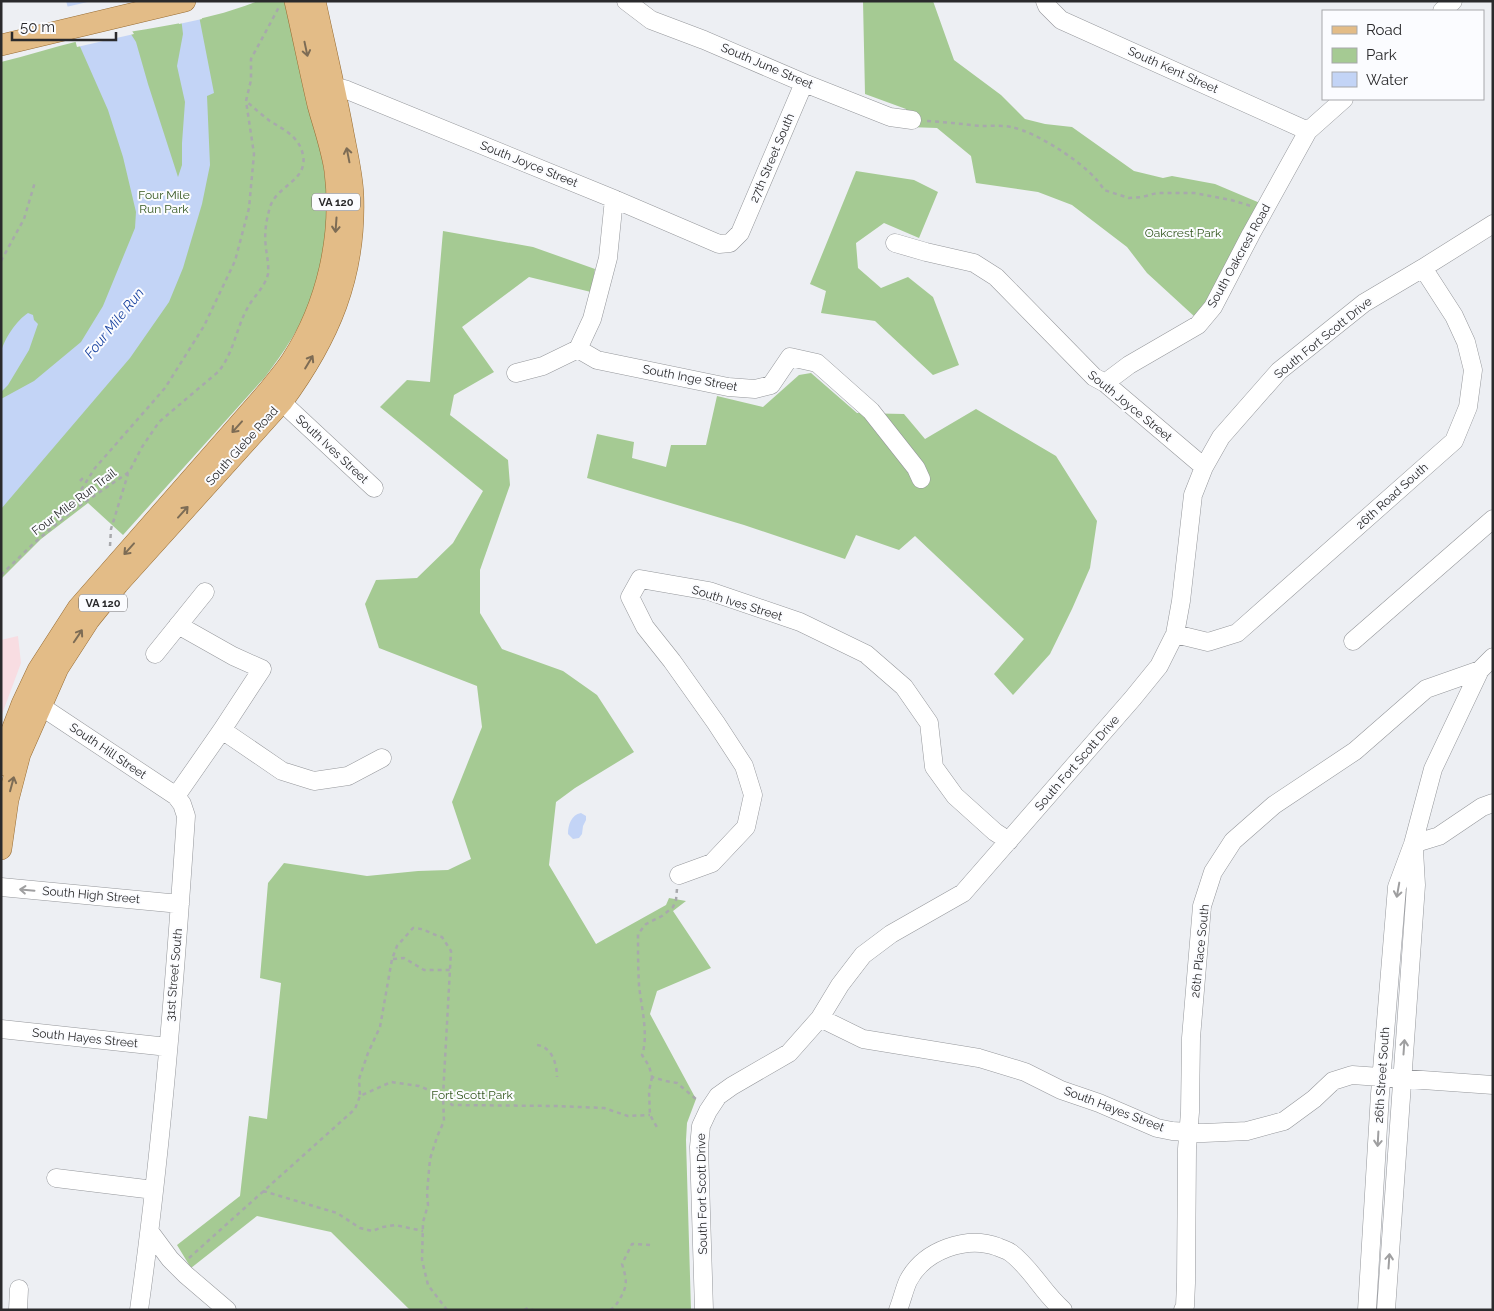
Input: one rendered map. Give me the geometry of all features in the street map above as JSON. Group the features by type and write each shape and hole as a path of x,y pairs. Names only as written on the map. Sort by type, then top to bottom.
{"main road":[{"path":"1,45 185,1"},
{"name":"South Glebe Road","path":"1,765 9,738 89,620 275,396 298,380 324,336 334,314 346,270 353,217 353,192 349,164 295,1"},
{"name":"South Glebe Road","path":"315,1 324,87"},
{"name":"South Glebe Road","path":"1,849 8,800 33,701"}],"street":[{"name":"South June Street","path":"626,1 651,20 890,117 912,120"},
{"name":"South Kent Street","path":"1045,1 1046,6 1060,20 1308,131"},
{"path":"1443,10 1453,1"},
{"name":"27th Street South","path":"740,233 804,83"},
{"name":"South Joyce Street","path":"324,87 347,90 719,244 730,243 740,233"},
{"name":"South Oakcrest Road","path":"1105,383 1129,364 1198,325 1213,307 1308,131 1343,100"},
{"path":"516,373 543,366 578,349 592,319 608,258 614,199"},
{"name":"South Fort Scott Drive","path":"704,1310 699,1147 702,1126 708,1111 718,1096 790,1053 820,1018 840,985 863,955 891,934 963,893 1159,666 1175,634 1181,601 1193,495 1204,467 1221,437 1279,371 1364,303 1493,224"},
{"name":"South Joyce Street","path":"895,243 974,263 996,277 1094,377 1105,383 1204,467"},
{"name":"26th Road South","path":"1175,634 1208,642 1237,633 1454,441 1468,407 1473,370 1466,342 1454,316 1423,268"},
{"name":"South Inge Street","path":"578,349 597,360 728,387 755,388 771,385 790,357 817,363 871,412 916,468 921,479"},
{"name":"South Ives Street","path":"275,396 374,488"},
{"path":"1353,641 1493,519"},
{"name":"South Ives Street","path":"679,875 712,863 746,827 753,795 744,766 716,722 672,661 644,627 630,597 640,579 709,591 800,622 866,654 904,687 929,723 934,767 955,796 995,832 1009,841"},
{"path":"155,654 205,592"},
{"path":"176,796 262,669 233,656 178,625"},
{"name":"26th Street South","path":"1367,1310 1397,887 1413,844 1433,769 1480,670 1493,657"},
{"name":"26th Place South","path":"1183,1310 1185,1306 1186,1283 1191,1038 1202,906 1213,872 1234,841 1274,805 1355,751 1426,689 1480,670"},
{"name":"South Hill Street","path":"33,701 176,796"},
{"path":"222,730 282,771 314,781 348,776 382,758"},
{"name":"31st Street South","path":"139,1310 150,1232 180,904 186,816 182,804 176,796"},
{"path":"1413,844 1439,836 1482,807 1493,803"},
{"name":"26th Street South","path":"1386,1310 1416,885 1413,844"},
{"name":"South High Street","path":"1,887 180,904"},
{"name":"South Hayes Street","path":"820,1018 862,1038 979,1058 1025,1072 1061,1090 1099,1103 1157,1128 1188,1132 1247,1131 1284,1122 1314,1099 1333,1081 1352,1075 1493,1085"},
{"name":"South Hayes Street","path":"1,1028 168,1047"},
{"path":"56,1178 154,1190"},
{"path":"150,1232 170,1259 227,1310"},
{"path":"898,1310 909,1280 923,1262 941,1250 974,1242 990,1244 1009,1252 1025,1265 1051,1299 1063,1310"},
{"path":"18,1310 19,1289"}],"path":[{"path":"72,511 72,504 95,468 165,388 204,326 235,261 249,208 254,154 246,101 251,80 251,59 279,6 278,1"},
{"name":"Four Mile Run Trail","path":"1,575 34,542 72,511 129,472 142,447 159,422 226,363 237,330 248,306 265,282 268,273 265,228 271,204 274,198 298,176 304,164 301,148 291,133 269,120 246,101"},
{"path":"912,120 981,126 1009,126 1020,129 1050,144 1074,160 1099,181 1104,190 1128,198 1142,197 1157,192 1194,192 1232,200 1257,208"},
{"path":"1,261 24,218 35,182"},
{"path":"110,547 111,529 129,472"},
{"path":"80,481 83,478 86,480"},
{"path":"658,1129 650,1115 649,1092 652,1077 642,1055 644,1037 639,984 638,934 646,924 662,916 673,907 676,900 679,875"},
{"path":"178,1267 355,1109 360,1096 359,1079 368,1052 380,1027 392,959 408,932 413,928 423,928 432,934 442,936 451,951 443,1096 444,1121 430,1159 427,1193 428,1205 423,1222 422,1260 428,1285 448,1310"},
{"path":"392,959 404,958 424,970 451,970"},
{"path":"537,1045 550,1051 557,1077"},
{"path":"652,1077 666,1082 677,1083 696,1099"},
{"path":"360,1096 391,1082 419,1086 443,1096 452,1105 604,1108 628,1116 650,1115"},
{"path":"263,1192 337,1213 366,1230 372,1231 395,1225 423,1230"},
{"path":"610,1310 614,1308 625,1290 626,1276 622,1264 632,1244 651,1245"},
{"path":"524,1310 528,1308 533,1310"}],"shaded area":[{"path":"18,636 21,663 1,717 1,640"}],"green space":[{"name":"Four Mile Run Park","path":"258,1 291,1 319,138 328,207 322,259 308,306 286,348 265,377 123,535 88,503 41,539 1,579 1,62 79,41 192,21"},
{"name":"Oakcrest Park","path":"863,1 933,1 954,60 1001,95 1025,119 1045,124 1072,127 1134,171 1163,178 1172,176 1215,184 1260,203 1208,299 1195,317 1147,273 1127,247 1072,205 1038,192 976,183 971,156 937,128 909,127 906,109 865,94"},
{"path":"856,171 914,180 938,192 919,238 884,223 856,243 858,268 881,288 908,277 933,297 959,365 933,375 875,321 821,313 826,291 810,284"},
{"name":"Fort Scott Park","path":"443,231 533,247 595,269 591,292 529,277 462,327 494,372 454,395 450,415 508,460 510,485 480,570 480,613 502,649 563,671 597,695 634,752 575,788 556,802 549,865 596,944 666,905 669,898 686,901 673,911 711,968 657,991 650,1014 696,1099 687,1123 686,1140 691,1310 410,1310 331,1232 257,1216 191,1268 177,1245 240,1196 249,1116 267,1119 281,983 260,978 268,883 284,863 367,876 448,870 471,859 452,802 482,727 477,686 379,648 365,604 376,580 417,578 453,543 483,491 380,407 407,380 430,382"},
{"path":"811,373 857,413 904,414 925,439 976,409 1056,456 1097,521 1090,568 1072,609 1050,654 1013,695 994,674 1024,639 915,536 899,550 856,535 845,559 744,525 587,478 597,434 634,442 632,458 666,467 671,445 706,445 717,396 763,407 799,375"}],"water":[{"name":"Four Mile Run","path":"66,1 110,1 136,42 178,177 182,165 185,102 177,66 183,34 179,1 199,16 214,93 207,96 210,165 202,204 183,268 169,302 130,358 1,509 1,399 34,381 81,342 103,306 135,228 136,212 123,157 108,110 78,42"},
{"path":"28,313 33,315 34,320 38,324 29,350 8,385 1,392 1,352 15,325"},
{"path":"581,813 586,816 582,834 579,838 573,839 568,834 569,824 572,818"}],"pier":[{"path":"92,1 113,1 134,34 77,47 66,7"},
{"path":"176,1 197,1 202,19 179,24"}]}
